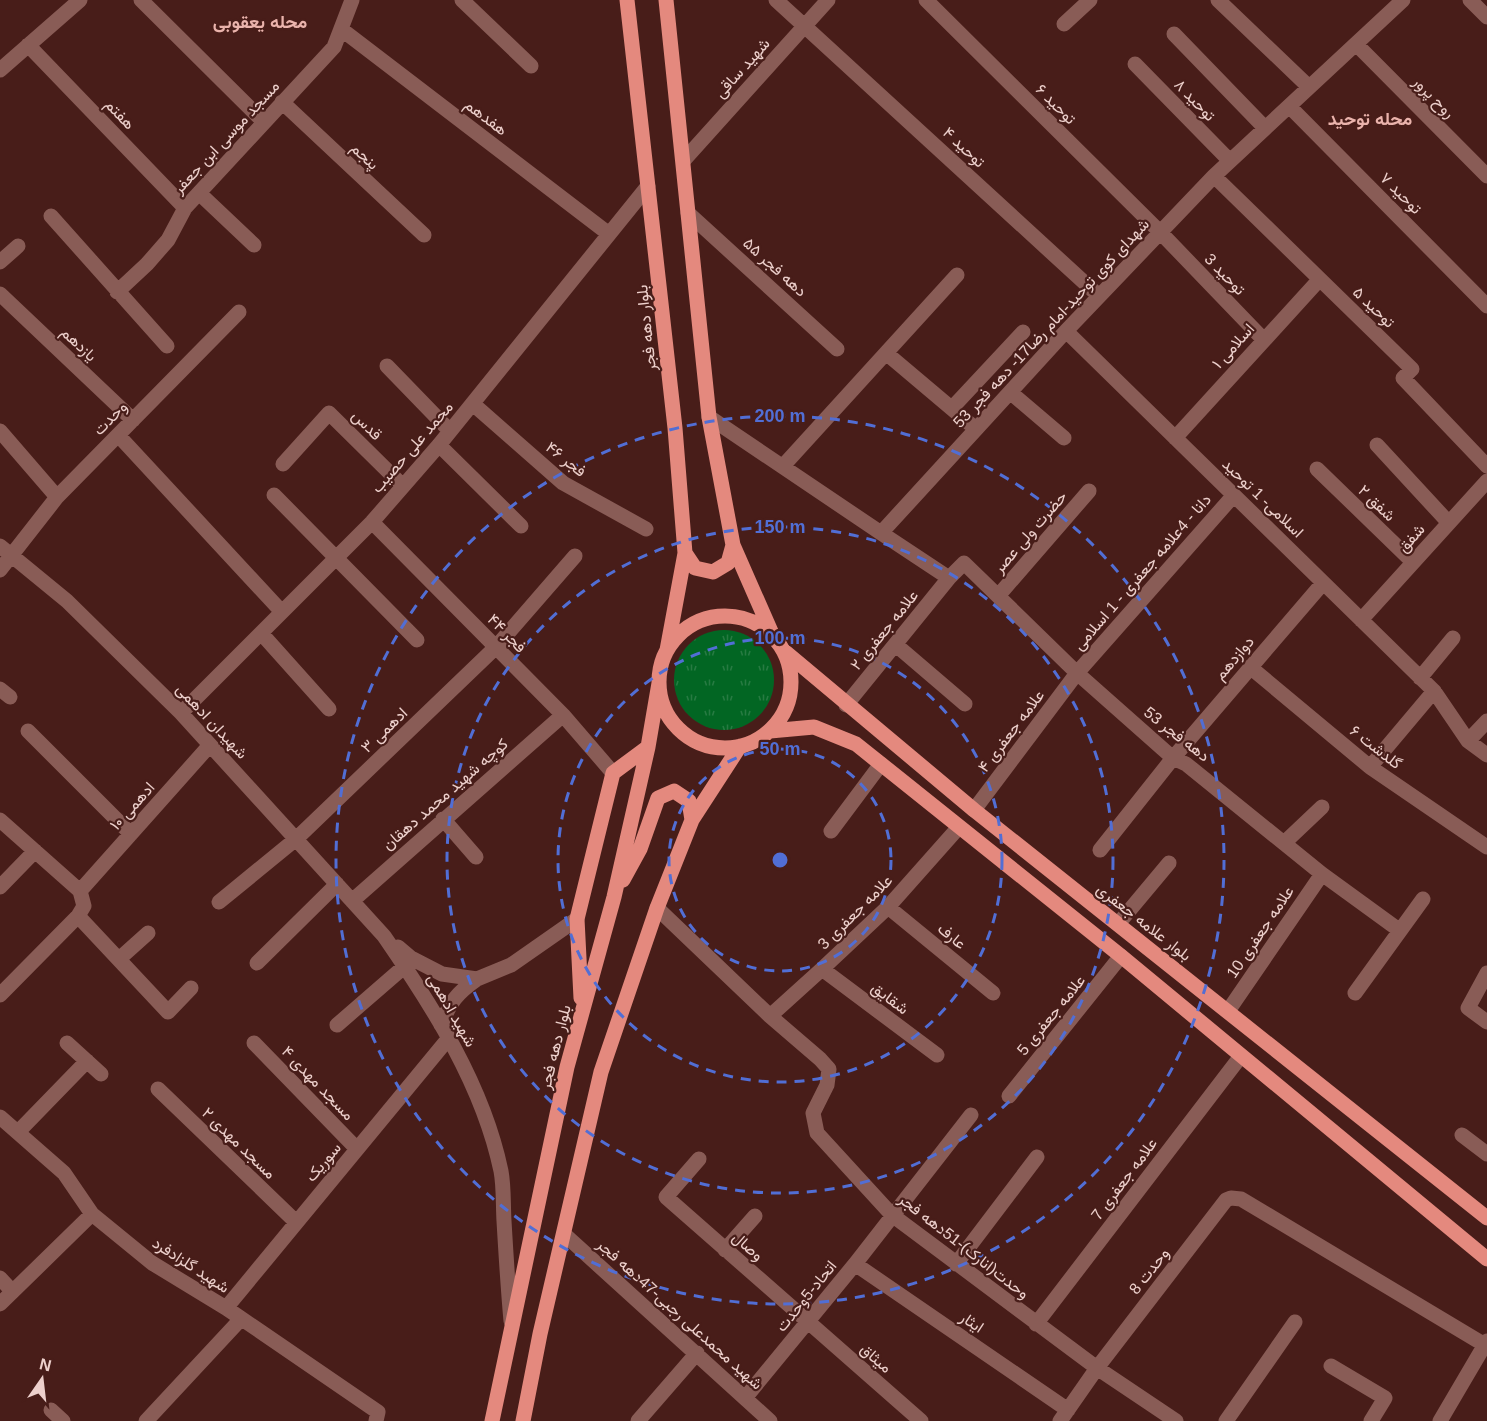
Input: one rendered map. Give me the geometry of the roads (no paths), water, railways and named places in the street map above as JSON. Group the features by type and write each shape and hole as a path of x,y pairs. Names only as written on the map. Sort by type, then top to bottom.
{"main road":[{"name":"بلوار دهه فجر","path":"627,0 675,428 685,553 667,650"},
{"path":"666,0 709,417 733,545 772,636"},
{"path":"685,553 695,568 713,572 728,563 733,545"},
{"path":"725,616 742,618 759,625 783,650 790,666 792,684 789,701 782,717 770,731 756,740 740,747 707,746 691,739 678,729 668,715 661,700 660,666 677,636 691,625 707,618 725,616"},
{"name":"بلوار علامه جعفری","path":"783,650 974,810 1487,1218"},
{"name":"بلوار دهه فجر","path":"492,1421 565,1078 614,897 648,747 659,683"},
{"path":"770,731 814,727 856,744 1121,956 1487,1259"},
{"path":"582,1014 577,919 613,773 648,747"},
{"path":"523,1421 540,1334 601,1072 657,908 692,820 740,747"},
{"path":"614,897 640,849 658,798 674,791 688,801 692,820"},
{"path":"1103,943 1118,924"}],"street":[{"path":"0,70 80,0"},
{"path":"141,0 264,122"},
{"name":"مسجد موسی ابن جعفر","path":"117,292 147,264 168,240 185,208 334,47 352,0"},
{"path":"462,0 531,66"},
{"name":"توحید ۴","path":"776,0 1099,296"},
{"name":"شهید ساقی","path":"684,160 828,0"},
{"name":"توحید ۶","path":"926,0 1161,233"},
{"path":"1064,24 1090,0"},
{"path":"1218,0 1310,87"},
{"path":"1470,0 1487,17"},
{"name":"شهدای کوی توحید-امام رضا17- دهه فجر 53","path":"881,533 1066,331 1214,176 1356,44 1395,3"},
{"name":"هفدهم","path":"341,29 609,234"},
{"path":"1174,34 1265,128"},
{"name":"روح پرور","path":"1356,44 1487,176"},
{"name":"هفتم","path":"28,45 185,208"},
{"name":"توحید ۸","path":"1135,64 1230,162"},
{"name":"پنجم","path":"282,102 424,236"},
{"name":"توحید ۷","path":"1289,106 1487,306"},
{"name":"توحید ۵","path":"1214,176 1412,369 1403,378 1487,466"},
{"name":"محمد علی حصیب","path":"182,713 372,522 439,446 648,186"},
{"path":"199,193 254,245"},
{"name":"دهه فجر ۵۵","path":"688,213 837,349"},
{"path":"51,216 167,346"},
{"name":"توحید 3","path":"1161,233 1263,339"},
{"path":"0,262 18,246"},
{"path":"783,466 957,275"},
{"name":"اسلامی ۱","path":"1175,438 1319,280"},
{"name":"یازدهم","path":"0,294 133,420"},
{"name":"وحدت","path":"0,570 6,551 240,312"},
{"name":"اسلامی- 1 توحید","path":"1066,331 1434,692 1468,741 1487,755"},
{"path":"952,408 1023,332"},
{"path":"886,353 976,429"},
{"path":"387,366 450,432"},
{"path":"1010,392 1064,438"},
{"name":"فجر ۴۶","path":"473,404 563,483 646,529"},
{"name":"قدس","path":"283,464 329,412 403,486"},
{"path":"709,417 949,578"},
{"path":"0,431 57,497"},
{"path":"118,435 282,612"},
{"path":"1377,445 1449,523"},
{"path":"439,446 521,526"},
{"name":"شفق ۲","path":"1317,469 1413,562"},
{"name":"شفق","path":"1361,620 1487,481"},
{"name":"حضرت ولی عصر","path":"998,596 1089,491"},
{"path":"274,495 417,640"},
{"name":"دانا - 4علامه جعفری - 1 اسلامی","path":"1077,673 1234,495"},
{"name":"فجر ۴۴","path":"372,522 563,715 613,773"},
{"name":"شهیدان ادهمی","path":"6,551 67,600 182,713 384,936"},
{"name":"ادهمی ۳","path":"219,902 296,839 496,647 575,556"},
{"name":"دهه فجر 53","path":"949,578 964,563 1077,673 1173,758 1186,764 1322,874 1399,930"},
{"name":"علامه جعفری ۲","path":"846,705 949,578"},
{"name":"دوازدهم","path":"1100,850 1173,758 1323,583"},
{"path":"261,633 329,709"},
{"path":"1420,678 1453,638"},
{"path":"896,645 965,704"},
{"name":"گلدشت ۶","path":"1250,667 1370,767 1487,847"},
{"name":"علامه جعفری ۴","path":"974,810 1077,673"},
{"path":"1370,767 1434,692"},
{"name":"کوچه شهید محمد دهقان","path":"352,901 563,715"},
{"path":"1468,741 1487,721"},
{"path":"28,731 131,834"},
{"name":"ادهمی ۱۰","path":"80,891 210,745"},
{"path":"831,831 881,764"},
{"path":"1284,843 1322,807"},
{"path":"443,819 476,856"},
{"path":"0,820 80,891 84,906 78,916 0,995"},
{"name":"علامه جعفری 3","path":"770,1016 888,907 959,827"},
{"path":"0,887 35,851"},
{"path":"1118,924 1169,863"},
{"name":"علامه جعفری 10","path":"1228,1011 1322,874"},
{"path":"257,963 336,884"},
{"path":"1354,993 1423,898"},
{"name":"عارف","path":"888,907 993,993"},
{"name":"وحدت(انارک)-51دهه فجر","path":"657,908 828,1069 827,1085 813,1113 817,1133 892,1215 1036,1324 1176,1421"},
{"path":"78,916 168,1012 192,988"},
{"name":"شهید ادهمی","path":"384,936 411,958 442,974 477,979 511,966 577,919"},
{"path":"119,959 148,933"},
{"name":"شهید ادهمی","path":"384,936 445,1032 467,1073 485,1117 501,1172 511,1326"},
{"name":"علامه جعفری 5","path":"1009,1096 1121,956"},
{"path":"337,1025 405,966"},
{"name":"شقایق","path":"822,969 937,1055"},
{"path":"1487,972 1468,1008 1487,1022"},
{"name":"سوریک","path":"226,1308 357,1149 445,1032 448,1006 460,990 477,979"},
{"path":"67,1043 101,1074"},
{"name":"مسجد مهدی ۴","path":"254,1043 357,1149"},
{"name":"علامه جعفری 7","path":"1036,1324 1241,1056"},
{"path":"18,1132 87,1061"},
{"name":"مسجد مهدی ۲","path":"158,1089 296,1222"},
{"name":"اتحاد-5وحدت","path":"745,1398 855,1264 971,1115"},
{"name":"شهید گلزادفرد","path":"0,1117 64,1173 92,1214 152,1263 226,1308 378,1412 376,1421"},
{"path":"1462,1135 1487,1154"},
{"path":"956,1264 1037,1157"},
{"name":"وصال","path":"699,1159 666,1197 808,1322"},
{"name":"وحدت 8","path":"1064,1415 1097,1368 1226,1200 1232,1198 1241,1199 1486,1343"},
{"path":"0,1304 92,1214"},
{"path":"725,1250 755,1216"},
{"name":"شهید محمدعلی رجبی-47دهه فجر","path":"564,1234 770,1421"},
{"name":"ایثار","path":"855,1264 1064,1415"},
{"path":"0,1278 12,1291"},
{"path":"146,1421 241,1319"},
{"name":"میثاق","path":"808,1322 921,1421"},
{"path":"1226,1421 1295,1322"},
{"path":"1440,1421 1486,1343"},
{"path":"638,1421 697,1353"},
{"path":"1331,1365 1385,1398 1371,1421"},
{"path":"51,1410 63,1421"}],"district":[{"name":"محله یعقوبی","path":"260,22"},
{"name":"محله توحید","path":"1370,119"}]}
